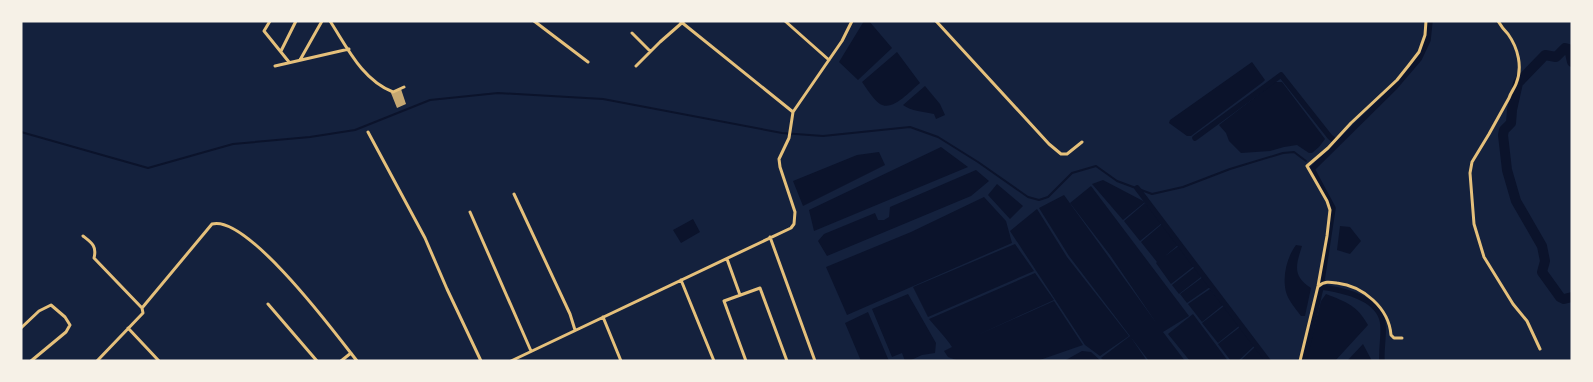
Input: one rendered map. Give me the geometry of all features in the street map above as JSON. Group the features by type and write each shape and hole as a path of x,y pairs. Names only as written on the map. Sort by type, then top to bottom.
{"street":[{"path":"270,21 264,31 288,62"},
{"path":"281,51 296,21"},
{"path":"300,60 322,21"},
{"path":"330,21 369,78 381,87 393,92 404,87"},
{"path":"534,21 588,62"},
{"path":"785,21 829,60"},
{"path":"511,361 791,228 794,224 795,212 779,159 789,138 793,112 829,60 852,21"},
{"path":"936,21 1049,144 1061,154 1067,154 1082,142"},
{"path":"1300,361 1320,285 1330,210 1327,201 1307,166 1397,80 1419,52 1425,35 1426,21"},
{"path":"1498,21 1518,54 1519,70 1516,84 1509,98 1490,134 1472,162 1470,173 1474,224 1484,257 1513,304 1527,321 1540,349"},
{"path":"636,66 682,22 793,112"},
{"path":"632,33 650,51"},
{"path":"275,66 349,49"},
{"path":"368,132 425,238 481,361"},
{"path":"514,194 570,314 575,330"},
{"path":"470,212 531,351"},
{"path":"142,308 212,224 216,222 238,231 259,246 286,275 357,361"},
{"path":"83,236 94,245 94,258 142,308 143,313 97,361"},
{"path":"770,237 816,361"},
{"path":"727,259 740,295"},
{"path":"681,280 714,361"},
{"path":"1320,285 1326,282 1347,284 1369,295 1384,313 1390,326 1391,335 1394,338 1402,338"},
{"path":"746,361 724,302 760,288 787,361"},
{"path":"268,304 317,361"},
{"path":"21,328 39,311 50,305 65,317 70,325 66,332 31,361"},
{"path":"603,317 621,361"},
{"path":"128,328 160,361"},
{"path":"341,361 351,353"}],"water":[{"path":"864,21 869,21 892,48 858,80 839,62"},
{"path":"897,52 920,83 896,103 885,106 880,104 870,94 862,82"},
{"path":"1252,62 1265,80 1191,136 1187,136 1169,123 1170,120"},
{"path":"1275,82 1282,82 1325,139 1312,153 1297,145 1270,151 1241,153 1229,141 1226,133 1219,125"},
{"path":"925,86 940,104 945,115 936,119 934,114 914,110 903,105"},
{"path":"941,147 968,167 814,231 809,210"},
{"path":"879,152 885,165 803,206 793,181 857,155"},
{"path":"976,170 989,181 971,196 827,256 818,241 824,234 875,213 878,220 884,220 889,217 890,207"},
{"path":"1103,180 1145,202 1123,220 1092,184"},
{"path":"997,184 1023,206 1010,219 988,195"},
{"path":"1091,186 1189,316 1163,332 1185,361 1149,361 1069,256 1039,208 1064,195 1157,324 1110,255 1070,203"},
{"path":"984,197 1006,221 1012,243 847,315 826,267 911,232"},
{"path":"1145,203 1162,223 1140,241 1124,221"},
{"path":"1037,209 1067,257 1129,336 1100,356 1085,345 1010,231"},
{"path":"693,219 700,232 681,243 673,230"},
{"path":"1162,224 1178,245 1164,257 1180,245 1194,266 1171,284 1141,242"},
{"path":"1340,226 1350,227 1361,241 1350,254 1337,250"},
{"path":"1015,244 1034,271 928,317 913,287"},
{"path":"1296,245 1302,246 1297,264 1298,274 1305,284 1311,288 1305,316 1301,316 1292,304 1285,286 1286,267"},
{"path":"1195,267 1201,277 1179,294 1172,285"},
{"path":"1035,273 1054,300 973,337 1054,301 1083,345 1037,361 959,361 948,357 944,351 952,347 929,319"},
{"path":"1203,277 1210,287 1187,303 1180,294"},
{"path":"1210,289 1223,305 1202,322 1188,304"},
{"path":"908,294 936,343 935,353 905,361 902,353 892,357 872,309"},
{"path":"1326,294 1345,302 1355,309 1368,325 1335,361 1306,361 1321,301"},
{"path":"1224,306 1239,326 1218,343 1202,323"},
{"path":"868,312 889,361 861,361 845,323"},
{"path":"1193,314 1228,361 1190,361 1168,334"},
{"path":"1240,327 1254,346 1238,361 1231,361 1218,344"},
{"path":"1130,336 1147,361 1104,361 1101,358"},
{"path":"1363,344 1372,361 1347,361"},
{"path":"1255,347 1266,361 1240,361"},
{"path":"1082,351 1091,352 1101,361 1064,361"}],"building":[{"path":"401,89 406,104 397,108 391,93"}],"waterway":[{"path":"1304,361 1321,287 1333,208 1312,169 1395,87 1419,59 1428,40 1430,21"},
{"path":"1572,62 1569,49 1565,48 1556,57 1545,55 1518,83 1511,123 1504,130 1503,135 1507,170 1516,201 1542,246 1545,261 1542,272 1560,297 1564,299 1572,297"},
{"path":"1195,138 1281,75 1330,137 1338,143"},
{"path":"21,132 148,168 233,144 310,137 355,130 430,100 498,93 603,99 782,133 823,136 910,127 938,137 1028,197 1039,200 1048,197 1072,173 1096,166 1117,181 1152,194 1183,187 1230,169 1283,153 1294,152 1306,161"},
{"path":"1137,188 1268,361"},
{"path":"1321,287 1350,293 1360,297 1376,308 1381,316 1383,325 1382,361"}]}
